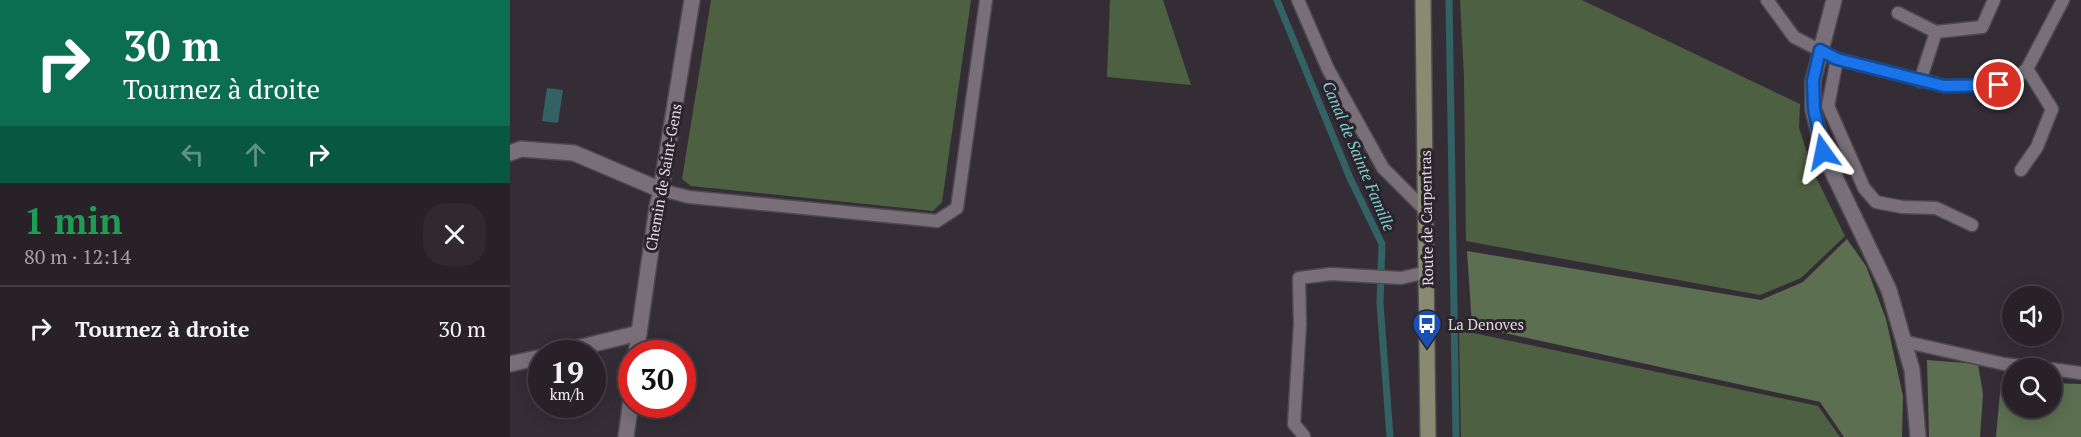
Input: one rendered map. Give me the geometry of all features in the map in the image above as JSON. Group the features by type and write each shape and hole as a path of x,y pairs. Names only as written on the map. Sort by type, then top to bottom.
{"main road":[{"name":"Route de Carpentras","path":"1423,0 1428,437"}],"street":[{"name":"Chemin de Saint-Gens","path":"638,340 657,207 692,0"},
{"path":"1834,0 1813,81 1814,109 1823,152 1889,290 1912,370 1918,437"},
{"path":"510,153 521,149 574,153 661,190"},
{"path":"606,341 639,333"},
{"path":"510,364 528,360"},
{"path":"626,437 629,418"}],"lane":[{"path":"661,190 689,196 937,221 957,208 986,0"},
{"path":"1298,0 1328,69 1383,168 1426,212"},
{"path":"1767,0 1794,37 1837,59 1944,86 1999,85 2016,78 2027,69 2063,0"},
{"path":"1898,13 1936,32 1982,27 1995,0"},
{"path":"1920,81 1936,32"},
{"path":"1837,59 1828,106 1864,188 1876,202 1902,207 1936,208 1972,225"},
{"path":"2020,170 2037,147 2052,109 2027,69"},
{"path":"1304,436 1294,424 1300,324 1299,279 1331,274 1401,278 1427,272"},
{"path":"1911,343 2002,364"},
{"path":"2062,371 2081,373"}],"shaded area":[{"path":"711,0 971,0 942,202 933,211 691,186 682,179"},
{"path":"1110,0 1163,0 1191,85 1107,77"},
{"path":"1460,0 1582,0 1800,104 1799,128 1813,171 1845,236 1801,278 1760,295 1466,241 1464,77"},
{"path":"547,88 563,90 558,123 542,121"},
{"path":"1847,239 1866,266 1886,319 1903,396 1902,437 1844,437 1820,402 1472,326 1467,251 1761,300 1803,282"},
{"path":"1459,330 1818,406 1840,437 1461,437"},
{"path":"1927,360 1978,364 1983,394 1980,437 1929,437"},
{"path":"2001,381 2002,418 2062,418 2062,383 2081,384 2081,437 1996,437"}],"waterway":[{"name":"Canal de Sainte Famille","path":"1277,0 1350,178 1382,244 1380,303 1390,437"},
{"path":"1449,0 1456,437"}],"place":[{"name":"La Denoves","path":"1427,350"}],"route":[{"path":"1823,152 1814,109 1813,81 1820,50 1837,59 1944,86 1999,85"}]}
